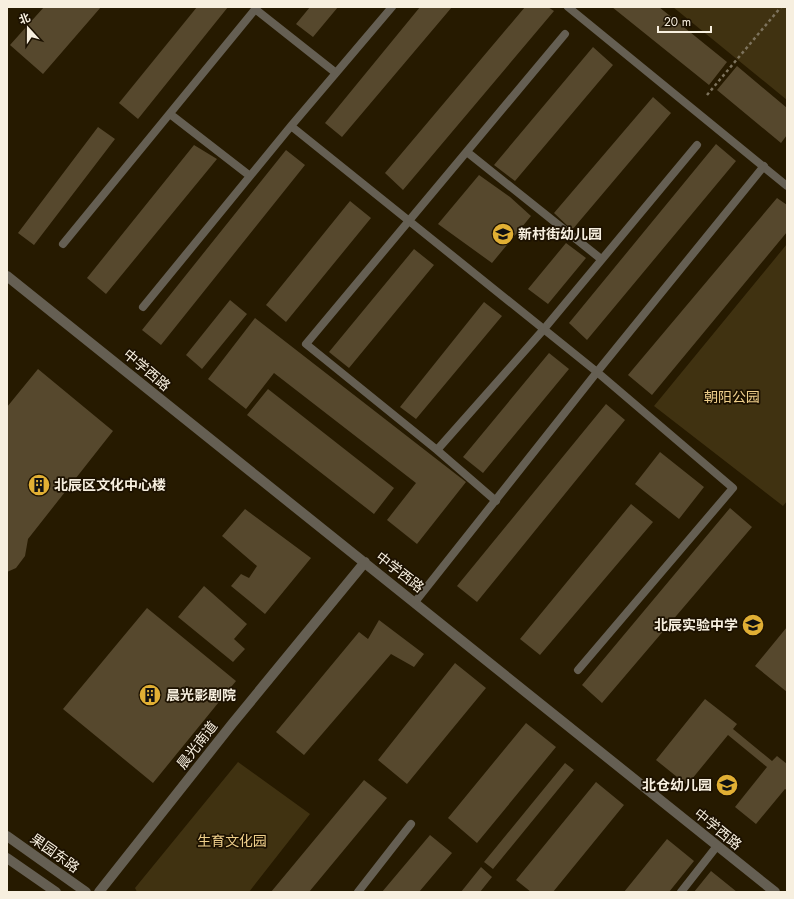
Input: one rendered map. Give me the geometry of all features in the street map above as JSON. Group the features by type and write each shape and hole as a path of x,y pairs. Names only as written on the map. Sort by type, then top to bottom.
{"street":[{"name":"中学西路","path":"7,276 775,892"},
{"name":"晨光南道","path":"99,892 232,724 365,562"},
{"name":"果园东路","path":"7,836 86,892"},
{"path":"7,858 56,892"}],"lane":[{"path":"143,307 291,126 392,7"},
{"path":"568,7 787,186"},
{"path":"63,244 256,8 336,73"},
{"path":"496,501 438,450 306,344 565,34"},
{"path":"170,114 250,176"},
{"path":"291,126 597,372 733,488 578,670"},
{"path":"438,450 544,329 697,145"},
{"path":"467,152 601,259"},
{"path":"415,602 597,372 764,166"},
{"path":"358,892 411,824"},
{"path":"681,892 717,846"}],"path":[{"path":"707,95 781,7"}],"green space":[{"path":"673,7 787,7 787,100"},
{"name":"朝阳公园","path":"787,244 787,501 783,506 654,406"},
{"name":"生育文化园","path":"238,762 310,814 249,892 137,892 135,888"}],"building":[{"path":"44,7 101,7 43,74 10,45"},
{"path":"197,7 228,7 138,119 119,103"},
{"path":"310,7 338,7 313,37 296,24"},
{"path":"420,7 452,7 342,137 325,123"},
{"path":"525,7 548,7 554,11 403,190 385,173"},
{"path":"612,7 659,7 727,62 709,85"},
{"path":"593,47 613,65 515,181 494,165"},
{"path":"737,66 787,108 787,135 781,143 717,90"},
{"path":"653,97 671,113 572,230 554,213"},
{"path":"98,127 115,139 34,245 18,233"},
{"path":"716,144 736,161 587,340 569,323"},
{"path":"194,145 217,159 106,294 87,278"},
{"path":"286,150 305,165 161,345 142,330"},
{"path":"479,175 510,197 531,216 492,263 438,224"},
{"path":"777,198 787,205 787,232 652,395 628,375"},
{"path":"350,201 371,218 286,322 266,305"},
{"path":"566,243 586,258 548,304 528,289"},
{"path":"414,249 434,265 349,368 329,352"},
{"path":"230,300 247,314 202,369 186,355"},
{"path":"484,302 502,316 416,419 400,407"},
{"path":"255,318 466,482 417,544 387,520 416,483 274,373 246,409 208,379"},
{"path":"549,353 569,369 483,473 463,457"},
{"name":"北辰区文化中心楼","path":"38,369 113,431 28,539 25,556 16,568 7,572 7,407"},
{"path":"268,389 394,488 374,514 247,415"},
{"path":"606,404 625,420 477,602 457,586"},
{"path":"660,452 704,487 679,519 635,484"},
{"path":"631,504 653,522 540,655 520,639"},
{"path":"730,508 752,527 602,703 582,685"},
{"path":"245,509 311,558 265,614 231,586 241,574 249,578 257,566 222,536"},
{"path":"204,586 247,624 234,639 245,649 233,662 178,617"},
{"name":"晨光影剧院","path":"147,608 236,681 153,783 63,709"},
{"path":"379,620 424,654 414,667 391,654 304,755 276,732 359,632 368,639"},
{"path":"787,627 787,692 755,666"},
{"path":"455,663 486,688 407,784 378,760"},
{"path":"705,699 737,724 733,729 772,761 777,756 787,764 787,790 785,789 756,824 735,807 767,767 728,735 687,785 656,760"},
{"path":"526,723 556,747 477,843 448,818"},
{"path":"565,763 574,770 493,869 484,862"},
{"path":"364,780 387,798 309,892 271,892"},
{"path":"596,782 624,805 553,892 531,892 516,880"},
{"path":"430,835 452,853 419,892 382,892"},
{"path":"667,839 694,861 669,892 624,892"},
{"path":"481,867 492,877 480,892 461,892"},
{"path":"711,871 737,892 694,892"}],"place":[{"name":"新村街幼儿园","path":"503,234"},
{"name":"北辰区文化中心楼","path":"39,485"},
{"name":"北辰实验中学","path":"753,625"},
{"name":"晨光影剧院","path":"150,695"},
{"name":"北仓幼儿园","path":"727,785"}]}
